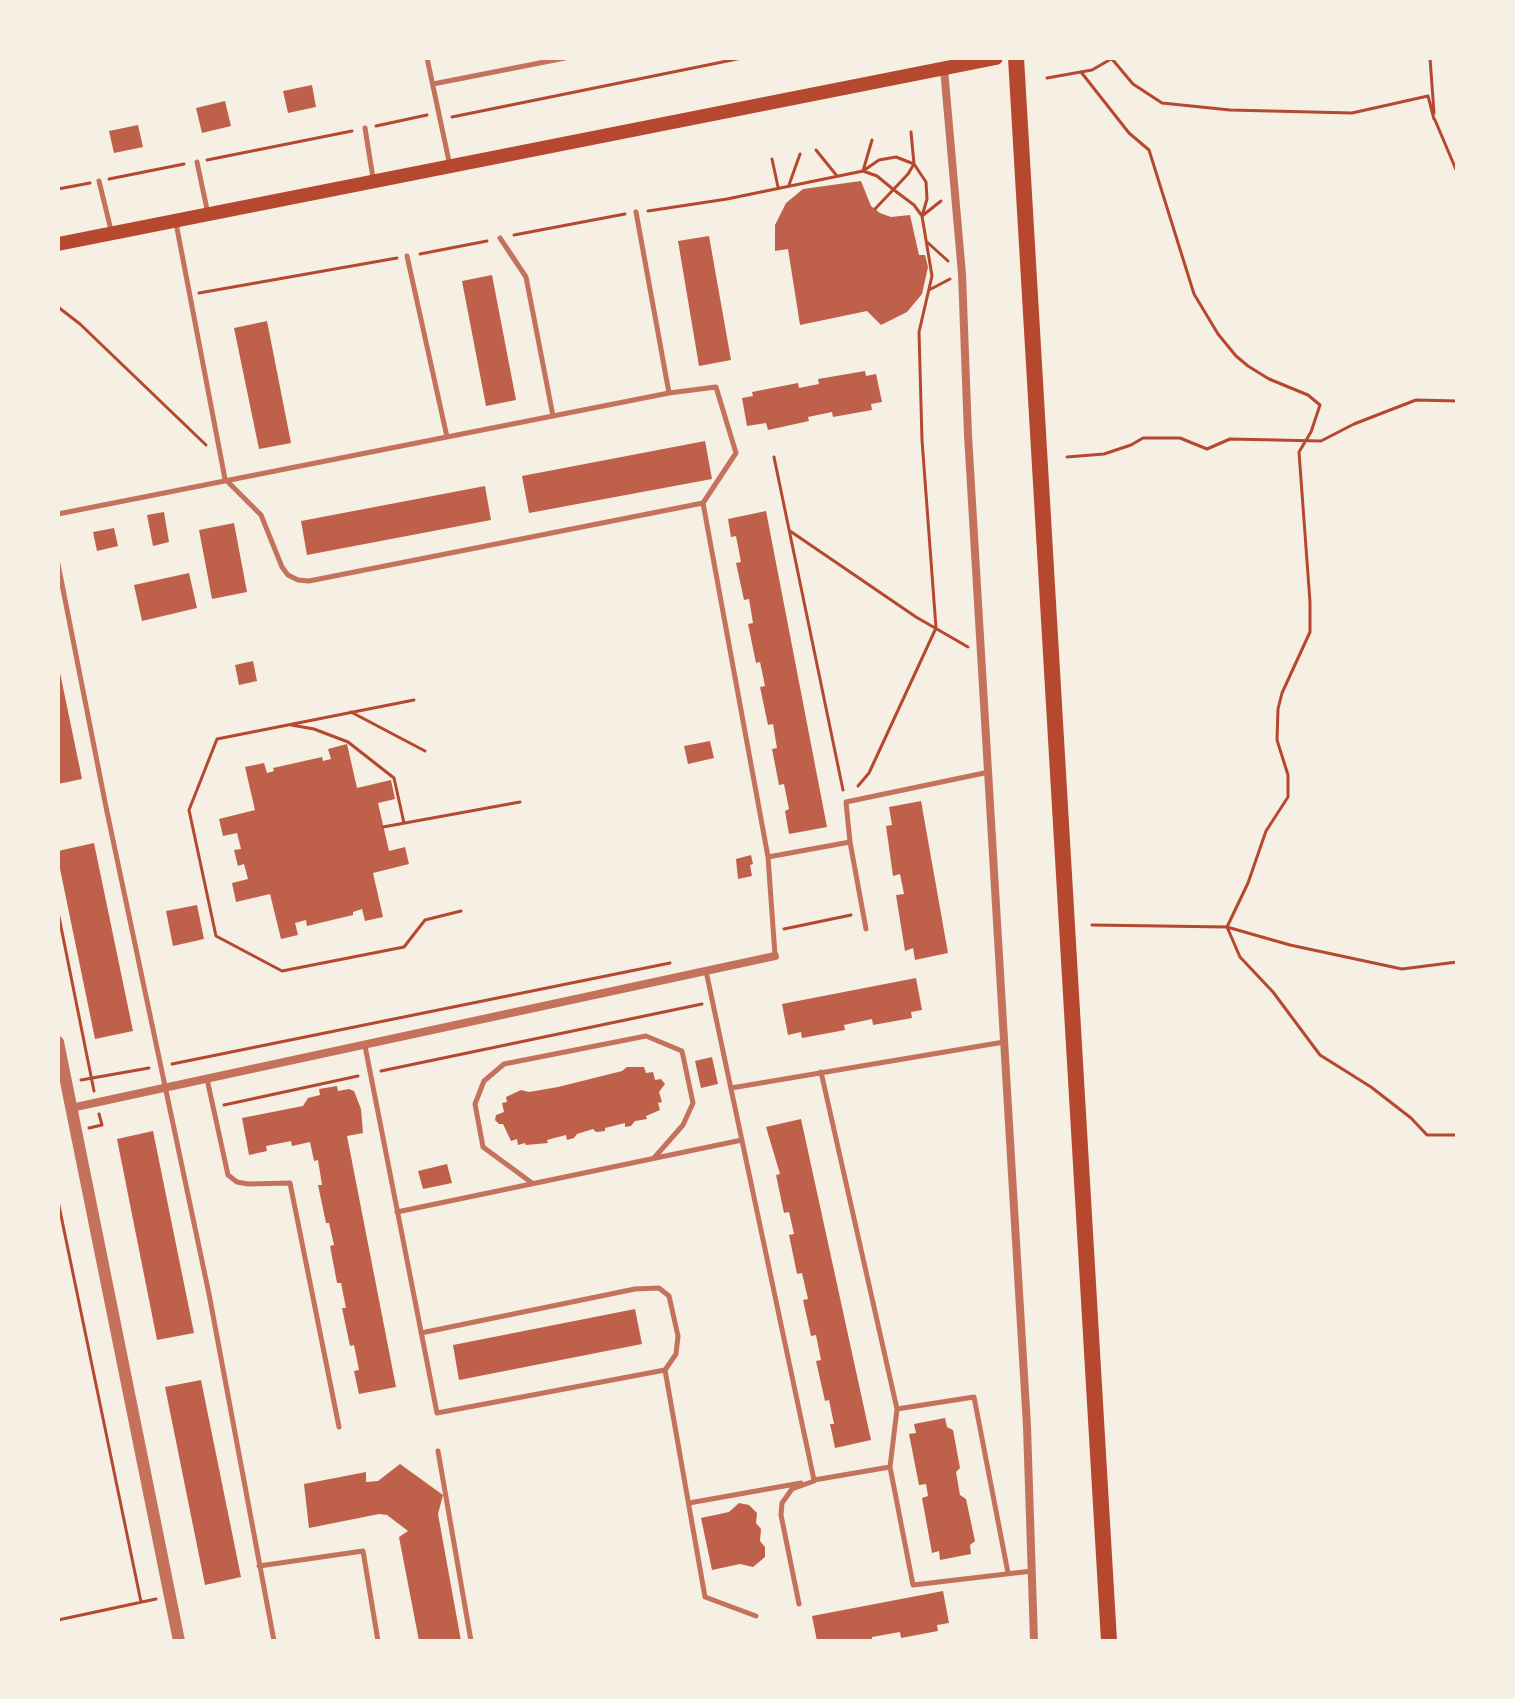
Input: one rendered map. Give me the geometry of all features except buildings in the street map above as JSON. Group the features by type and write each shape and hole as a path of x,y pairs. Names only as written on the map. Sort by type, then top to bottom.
{"highway":[{"path":"1016,58 1109,1641"}],"main road":[{"path":"58,244 996,58"}],"street":[{"path":"944,69 962,274 969,451 1027,1426 1034,1641"},
{"path":"65,1110 775,956"},
{"path":"58,1042 66,1083 65,1110 76,1130 179,1641"}],"lane":[{"path":"427,58 450,167"},
{"path":"433,84 565,58"},
{"path":"365,128 374,183"},
{"path":"197,162 208,215"},
{"path":"99,181 112,234"},
{"path":"636,212 669,393"},
{"path":"175,222 225,479 261,515 288,575 309,581 703,503"},
{"path":"500,238 526,277 553,416"},
{"path":"407,256 447,437"},
{"path":"58,514 669,393 716,387 736,453 703,503 768,857 775,956"},
{"path":"58,564 209,1294 274,1641"},
{"path":"866,929 846,802 989,772"},
{"path":"768,857 850,842"},
{"path":"706,971 814,1480"},
{"path":"532,1183 483,1147 475,1104 484,1081 504,1064 646,1036 682,1051 693,1103 683,1125 654,1158"},
{"path":"731,1088 1004,1042"},
{"path":"364,1045 437,1413 665,1370"},
{"path":"821,1072 897,1409 890,1467 913,1585 1032,1571"},
{"path":"207,1079 228,1175 237,1182 248,1184 290,1183 339,1427"},
{"path":"397,1212 742,1140"},
{"path":"421,1333 635,1289 659,1288 669,1296 678,1336 676,1354 665,1370 705,1597 756,1616"},
{"path":"897,1409 974,1397 1008,1573"},
{"path":"438,1451 471,1641"},
{"path":"689,1503 890,1467"},
{"path":"799,1604 781,1515 782,1503 792,1489 814,1480"},
{"path":"259,1566 363,1551 378,1641"}],"path":[{"path":"58,189 742,58"},
{"path":"1047,78 1092,70 1113,58 1133,84 1162,103 1230,110 1352,113 1428,96 1434,119 1457,172"},
{"path":"1430,58 1434,119"},
{"path":"1081,72 1129,133 1149,150 1194,294 1218,334 1248,366 1269,379 1308,395 1320,405 1299,452 1310,632 1282,693 1278,709 1277,740 1288,775 1288,797 1266,831 1248,883 1227,927 1240,957 1273,992 1320,1055 1381,1094 1427,1135 1457,1135"},
{"path":"875,209 914,164 911,132"},
{"path":"863,171 872,140"},
{"path":"816,150 837,176"},
{"path":"789,185 800,154"},
{"path":"191,294 636,212 727,199 863,171 886,158 903,158 914,164 926,182 927,199 922,216 932,276 919,332 922,440 936,628 869,773 846,802"},
{"path":"772,159 778,187"},
{"path":"863,171 877,176 914,205 922,216"},
{"path":"922,216 955,190"},
{"path":"926,241 962,274 929,290"},
{"path":"58,307 80,324 221,458"},
{"path":"1067,457 1104,454 1143,438 1180,438 1207,449 1230,439 1321,441 1354,424 1416,400 1457,401"},
{"path":"774,457 846,802"},
{"path":"790,531 982,656"},
{"path":"414,700 217,739 189,810 216,936 282,971 404,947 425,920 461,911"},
{"path":"351,712 425,751"},
{"path":"287,725 314,729 348,742 394,778 404,823"},
{"path":"383,827 520,802"},
{"path":"58,912 102,1125 76,1130"},
{"path":"773,931 863,913"},
{"path":"1092,925 1227,927 1290,945 1402,969 1457,962"},
{"path":"66,1083 672,963"},
{"path":"213,1107 714,1002"},
{"path":"58,1201 141,1602"},
{"path":"58,1620 170,1596"}]}
